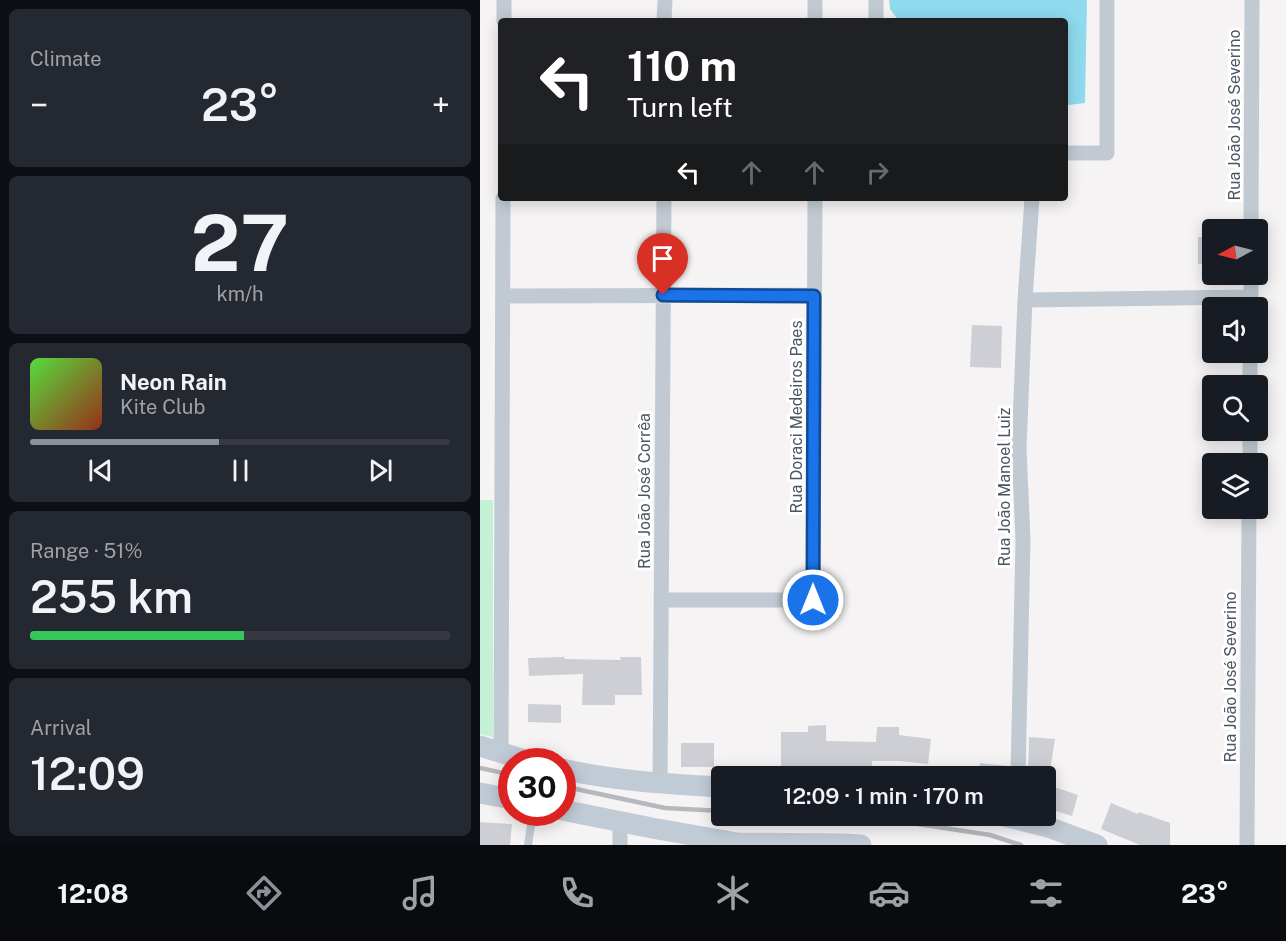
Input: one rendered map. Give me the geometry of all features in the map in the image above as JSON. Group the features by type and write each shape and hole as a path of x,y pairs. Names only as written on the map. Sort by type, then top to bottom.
{"street":[{"path":"504,0 504,18"},
{"path":"664,0 664,18"},
{"path":"815,0 815,18"},
{"path":"876,0 876,18"},
{"path":"1068,153 1107,153 1107,0"},
{"name":"Rua João José Severino","path":"1251,219 1252,0"},
{"path":"501,748 503,201"},
{"name":"Rua João José Corrêa","path":"660,784 664,201"},
{"name":"Rua Doraci Medeiros Paes","path":"661,600 813,600 815,201"},
{"name":"Rua João Manoel Luiz","path":"1018,766 1023,540 1019,448 1032,201"},
{"path":"503,296 814,296"},
{"path":"1025,300 1202,302"},
{"name":"Rua João José Severino","path":"1247,845 1249,519"},
{"path":"480,747 498,752"},
{"path":"576,772 660,784 711,787"},
{"path":"480,793 498,797"},
{"path":"576,813 740,844 861,845"},
{"path":"620,821 620,845"},
{"path":"1044,826 1097,845"}],"lane":[{"path":"528,845 531,826"}],"green space":[{"path":"480,500 493,500 493,737 480,734"}],"water":[{"path":"889,0 1087,0 1085,103 1068,105 1068,18 896,18 890,9"}],"building":[{"path":"1198,237 1202,237 1202,264 1198,264"},
{"path":"972,325 1002,326 1001,368 970,367"},
{"path":"564,657 565,659 621,660 620,657 641,657 642,695 615,695 615,705 582,705 583,674 529,676 528,658"},
{"path":"528,704 561,705 561,723 528,722"},
{"path":"826,725 826,741 876,742 877,727 899,727 899,735 931,739 928,764 872,761 872,766 781,766 781,732 808,732 808,726"},
{"path":"1029,737 1055,739 1051,766 1028,766"},
{"path":"681,743 714,743 714,766 681,767"},
{"path":"980,763 1008,766 980,766"},
{"path":"1056,787 1078,795 1072,816 1056,811"},
{"path":"1111,803 1170,823 1170,845 1140,845 1101,829"},
{"path":"480,822 512,826 510,845 480,845"}],"railway":[{"path":"480,768 498,772"},
{"path":"576,789 665,808 711,810"},
{"path":"931,826 990,835 1021,845"}],"route":[{"path":"663,295 814,296 813,600"}]}
